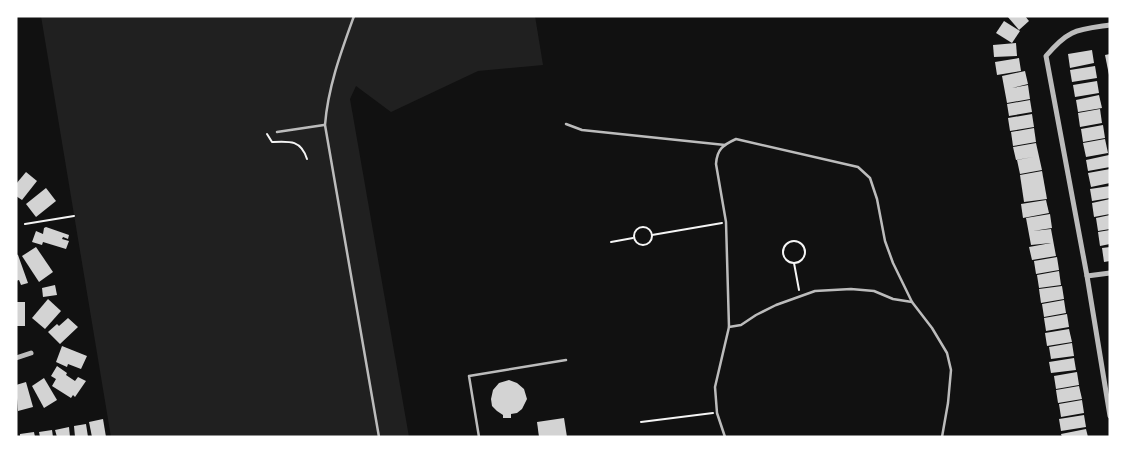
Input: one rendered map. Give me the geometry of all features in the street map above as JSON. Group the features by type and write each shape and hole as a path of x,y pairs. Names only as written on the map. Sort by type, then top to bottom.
{"street":[{"path":"1110,25 1074,30 1057,43 1046,56 1087,276 1110,416"},
{"path":"1087,276 1110,273"},
{"path":"16,358 31,353"}],"lane":[{"path":"354,16 339,57 326,102 325,125 378,437"},
{"path":"566,124 582,130 724,145 736,140 858,167 870,178 877,199 885,241 893,263 912,302 932,328 947,353 951,370 942,437"},
{"path":"277,132 325,125"},
{"path":"724,145 717,155 716,164 726,222 729,327 715,387 717,413 725,437"},
{"path":"729,327 741,325 776,305 815,291 851,290 874,292 912,302"},
{"path":"479,437 469,376 566,360"}],"path":[{"path":"267,134 272,142 295,143 304,148 307,159"},
{"path":"25,224 74,216"},
{"path":"652,235 726,222"},
{"path":"643,227 649,229 652,235 651,240 644,246 638,245 633,238 635,232 643,227"},
{"path":"611,242 633,238"},
{"path":"795,241 804,246 805,253 800,261 794,263 787,260 784,253 785,246 795,241"},
{"path":"794,263 800,295"},
{"path":"640,422 717,413"}],"shaded area":[{"path":"41,16 535,16 543,65 478,71 391,112 356,86 350,99 409,437 111,437"}],"building":[{"path":"1007,16 1025,16 1029,21 1019,30"},
{"path":"1004,21 1020,31 1012,43 996,33"},
{"path":"1016,43 1017,56 994,57 993,45"},
{"path":"1092,50 1094,63 1070,68 1068,54"},
{"path":"1110,54 1110,75 1109,75 1105,55"},
{"path":"1019,58 1021,71 997,75 995,62"},
{"path":"1095,66 1097,78 1072,82 1070,70"},
{"path":"1025,71 1028,84 1012,88 1028,85 1030,99 1007,103 1002,76"},
{"path":"1097,81 1099,93 1075,97 1073,85"},
{"path":"1099,95 1102,108 1078,112 1076,100"},
{"path":"1030,100 1032,112 1009,116 1007,104"},
{"path":"1100,109 1102,123 1080,127 1078,113"},
{"path":"1032,114 1034,127 1010,131 1008,118"},
{"path":"1103,125 1105,138 1083,142 1081,129"},
{"path":"1034,128 1036,142 1013,146 1011,132"},
{"path":"1105,139 1108,153 1086,157 1083,143"},
{"path":"1036,143 1042,170 1020,174 1017,160 1033,157 1016,160 1013,147"},
{"path":"1109,155 1110,167 1088,171 1086,160"},
{"path":"1110,169 1110,183 1091,187 1088,173"},
{"path":"1042,171 1047,199 1024,202 1020,175"},
{"path":"26,172 37,181 22,200 16,196 16,184"},
{"path":"1110,186 1110,198 1092,201 1090,189"},
{"path":"46,188 56,201 36,217 26,204"},
{"path":"1110,199 1110,214 1094,217 1092,203"},
{"path":"1046,200 1049,213 1023,218 1021,204"},
{"path":"1050,214 1052,228 1033,231 1051,229 1056,256 1032,260 1029,247 1051,243 1031,245 1026,218"},
{"path":"1110,215 1110,229 1098,231 1096,218"},
{"path":"46,227 69,235 68,239 63,237 62,239 69,241 66,249 43,242 42,245 32,242 36,231 43,234"},
{"path":"1110,230 1110,244 1100,246 1098,232"},
{"path":"36,247 53,272 39,282 22,256"},
{"path":"1110,247 1110,261 1104,262 1102,248"},
{"path":"16,254 28,283 21,285 19,280 16,281"},
{"path":"1057,257 1059,270 1036,274 1034,261"},
{"path":"1059,271 1061,285 1039,288 1037,275"},
{"path":"55,285 57,295 43,297 42,288"},
{"path":"1062,286 1064,299 1041,303 1039,289"},
{"path":"48,299 61,311 45,329 32,318"},
{"path":"1064,300 1066,313 1044,317 1042,304"},
{"path":"16,302 25,302 25,326 16,326"},
{"path":"1067,314 1069,327 1046,331 1044,318"},
{"path":"68,318 78,327 60,344 48,332"},
{"path":"1069,329 1072,342 1047,346 1045,333"},
{"path":"1072,343 1074,356 1051,359 1049,347"},
{"path":"62,346 87,356 81,369 68,364 67,367 56,362"},
{"path":"1074,358 1076,370 1051,373 1049,362"},
{"path":"57,366 75,381 78,377 86,381 75,397 73,395 71,398 52,386 56,379 51,376"},
{"path":"1077,372 1079,385 1056,389 1054,376"},
{"path":"44,378 57,400 44,408 32,386"},
{"path":"509,380 517,383 524,389 527,399 522,409 517,413 511,414 511,418 503,418 503,415 492,406 491,399 493,390 499,383"},
{"path":"26,382 33,407 18,411 16,385"},
{"path":"1079,386 1082,399 1058,403 1056,390"},
{"path":"1082,400 1084,413 1061,417 1059,404"},
{"path":"1084,415 1086,427 1061,431 1059,419"},
{"path":"564,418 567,437 539,437 537,422"},
{"path":"103,419 106,437 92,437 89,422"},
{"path":"86,424 88,437 75,437 74,426"},
{"path":"69,427 70,437 57,437 55,430"},
{"path":"1086,429 1088,437 1062,437 1061,434"},
{"path":"52,430 53,437 40,437 39,432"},
{"path":"34,432 35,437 20,437 20,434"}]}
